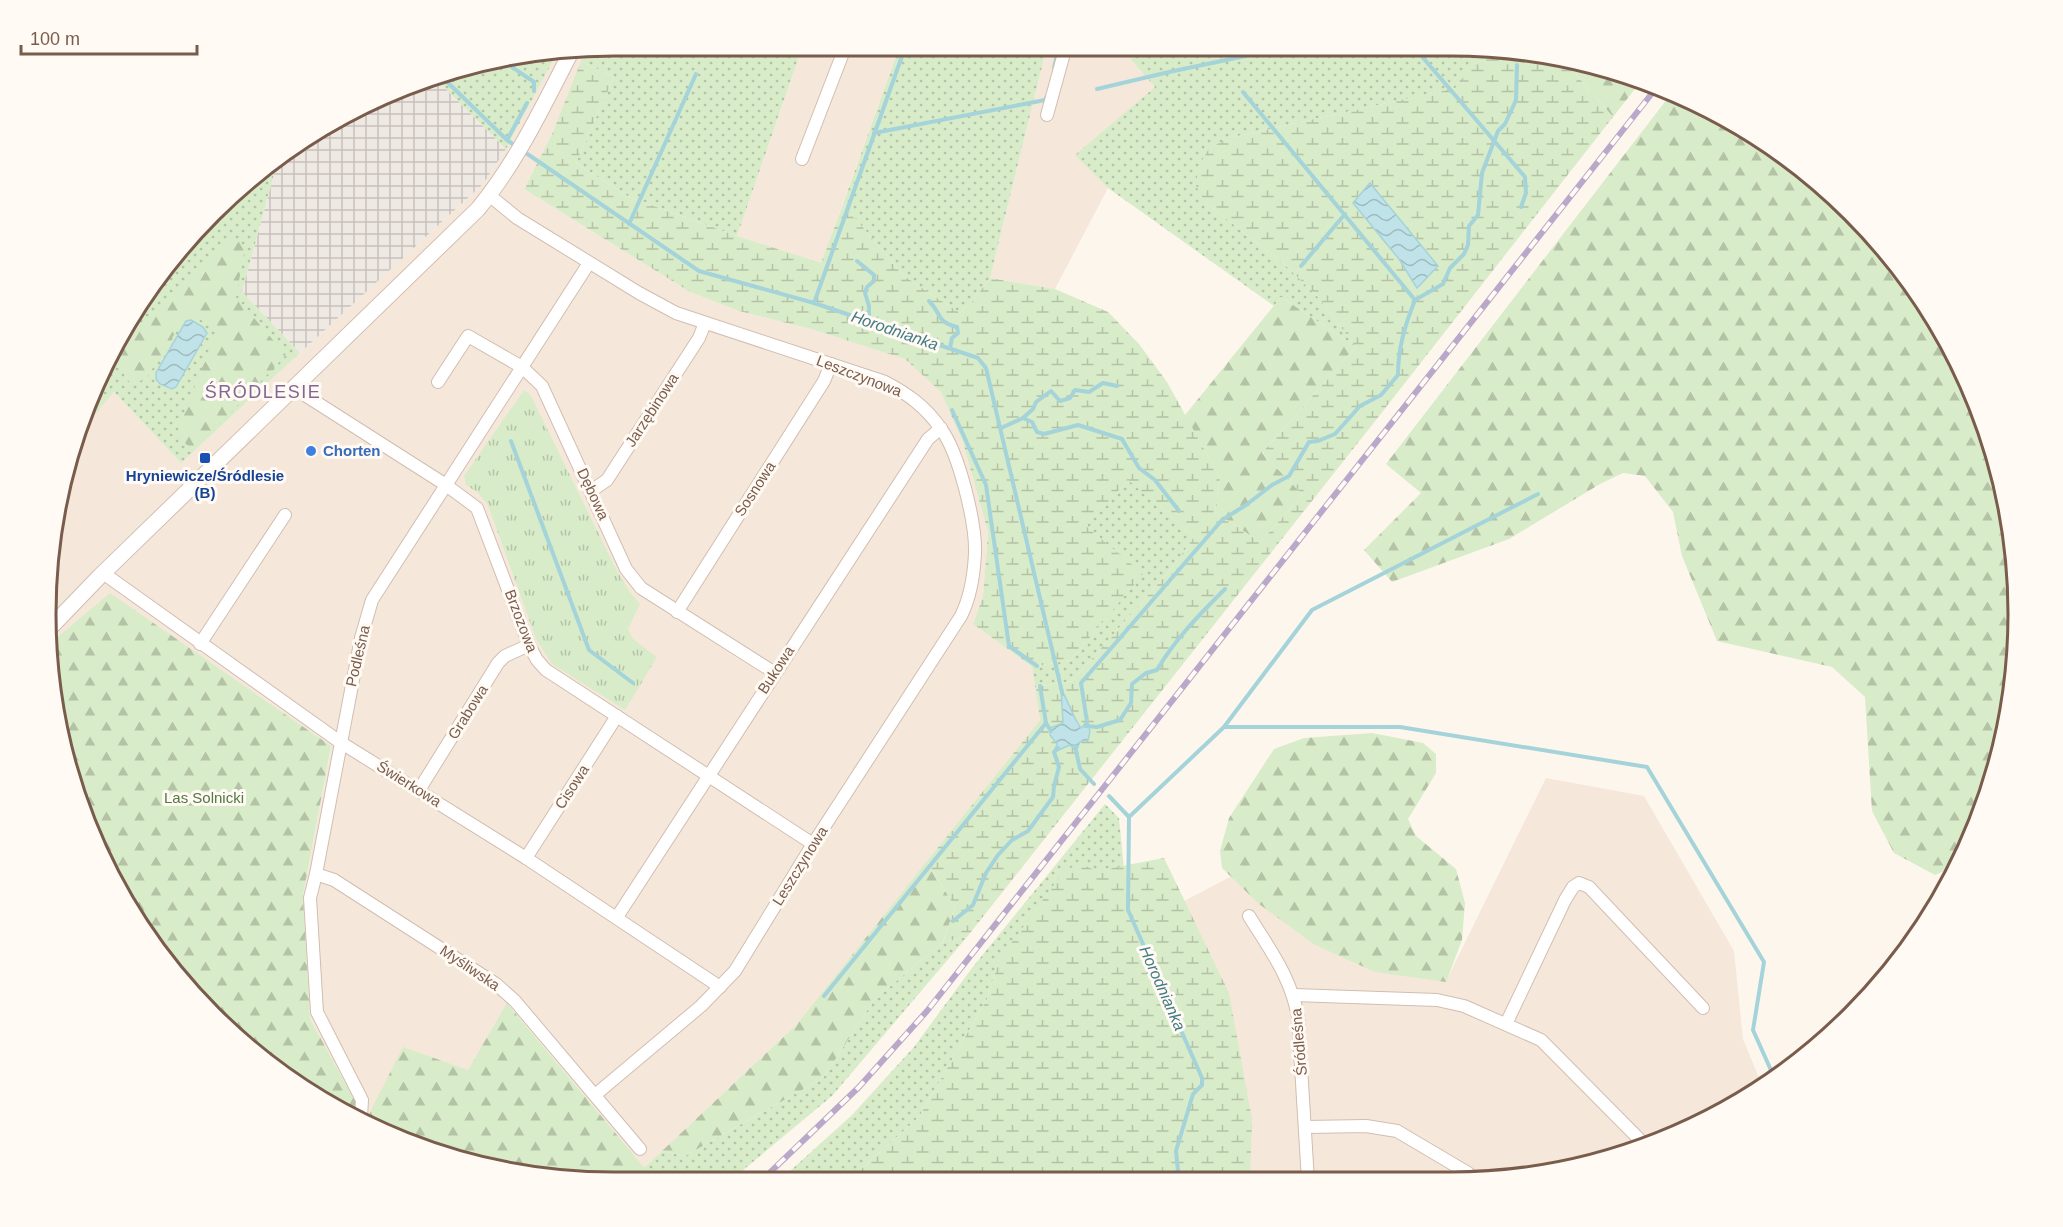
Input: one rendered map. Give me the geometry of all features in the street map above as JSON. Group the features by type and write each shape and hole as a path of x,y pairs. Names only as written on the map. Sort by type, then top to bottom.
{"street":[{"path":"802,159 842,56"},
{"path":"1047,115 1063,56"},
{"path":"56,621 103,573 459,228 489,195 529,134 568,58"},
{"name":"Leszczynowa","path":"489,195 517,218 676,313 885,382 907,394 925,409 941,428 949,441 961,472 975,550 972,584 966,605 955,627 813,844 735,971 720,987"},
{"name":"Podleśna","path":"361,1111 362,1100 317,1012 310,898 361,638 372,600 589,263"},
{"name":"Jarzębinowa","path":"591,491 607,480 699,338 705,323"},
{"name":"Dębowa","path":"438,382 468,336 522,367 542,386 626,569 641,588 775,673"},
{"name":"Sosnowa","path":"676,612 824,381 831,364"},
{"name":"Brzozowa","path":"296,386 308,397 446,485 477,508 529,645 537,660 546,670 813,844"},
{"name":"Bukowa","path":"618,917 928,439 941,428"},
{"path":"200,644 285,515"},
{"name":"Świerkowa","path":"103,573 340,742 618,917 720,987"},
{"name":"Grabowa","path":"418,790 498,663 505,656 529,645"},
{"name":"Cisowa","path":"526,858 617,716"},
{"name":"Myśliwska","path":"316,874 334,880 496,984 515,1001 640,1149"},
{"path":"1506,1024 1565,900 1573,887 1579,883 1589,887 1703,1008"},
{"name":"Śródleśna","path":"1249,916 1281,966 1294,995 1298,1017 1308,1172"},
{"path":"596,1095 720,987"},
{"path":"1294,995 1437,1000 1464,1006 1541,1040 1639,1138"},
{"path":"1306,1127 1366,1126 1397,1131 1464,1171"}],"shaded area":[{"path":"799,56 896,56 821,264 737,236"},
{"path":"1045,56 1128,56 1155,87 1076,155 1108,188 1055,289 990,278"},
{"path":"585,57 552,134 524,189 690,292 739,311 811,329 906,359 941,392 963,443 988,532 983,596 973,624 1032,667 1040,720 797,1024 644,1168 508,1003 468,1070 373,1117 361,1111 310,1019 303,895 331,746 110,594 57,638 57,577 66,505 91,420 114,392 181,463 483,184 506,149 554,59"},
{"path":"440,83 506,149 483,184 300,353 242,292 275,170 334,130 400,98"},
{"path":"1546,778 1644,796 1734,951 1743,1039 1759,1078 1728,1097 1663,1129 1629,1142 1558,1161 1522,1167 1450,1172 1215,1172 1148,920 1230,877 1446,981"}],"green space":[{"path":"614,56 799,56 737,236 629,197 576,163 614,77 581,61 583,57"},
{"path":"896,56 1045,56 990,278 972,302 960,313 904,276 843,204"},
{"path":"1128,56 1480,57 1456,88 1233,137 1205,202 1285,265 1318,297 1356,347 1281,297 1274,306 1108,188 1075,155 1155,87"},
{"path":"1479,57 1558,66 1571,69 1613,117 967,937 943,942 955,907 927,861 1040,720 1035,687 1072,681 1172,568 1194,537 1128,480 1086,526 1143,574 1071,660 1032,667 973,624 983,596 988,532 963,443 941,392 905,359 811,329 739,311 690,292 524,189 552,134 581,61 614,77 576,163 629,197 821,263 843,204 904,276 960,313 972,302 990,278 1055,289 1108,312 1139,344 1167,382 1220,478 1215,512 1260,542 1303,495 1262,453 1356,347 1318,297 1285,265 1205,202 1196,186 1198,167 1210,147 1233,137 1455,88"},
{"path":"554,59 506,149 440,83 505,66"},
{"path":"1571,69 1636,88 1613,117"},
{"path":"1667,100 1729,130 1789,171 1844,219 1869,246 1913,303 1933,335 1965,400 1978,434 1997,505 2003,541 2008,614 2003,686 1997,722 1978,793 1944,871 1935,875 1894,853 1872,811 1865,697 1832,667 1717,641 1682,556 1673,512 1645,476 1623,473 1600,484 1509,539 1392,582 1364,550 1421,493 1386,464"},
{"path":"275,170 242,292 300,353 181,463 114,392 91,420 130,334 171,274 219,219"},
{"path":"231,233 245,248 236,297 286,355 194,451 176,435 217,329 188,313 147,377 132,386 116,362 123,347"},
{"path":"1281,297 1356,347 1262,453 1303,495 1260,542 1215,512 1220,478 1185,415"},
{"path":"524,390 530,394 617,571 640,604 628,629 633,639 657,657 625,710 552,664 536,639 488,505 477,492 466,485 464,476"},
{"path":"1128,479 1194,537 1172,568 1072,681 1035,687 1032,667 1071,660 1142,574 1086,526"},
{"name":"Las Solnicki","path":"110,593 331,746 303,895 310,1019 360,1111 303,1077 246,1033 194,981 150,924 113,860 85,793 66,722 60,686 57,637"},
{"path":"1372,733 1423,743 1436,754 1436,773 1408,819 1416,836 1456,869 1465,903 1462,940 1446,982 1375,972 1315,945 1259,904 1222,868 1220,851 1229,818 1274,749 1304,738"},
{"path":"1105,804 1119,818 1128,910 999,960 987,999 919,1117 858,1172 789,1172 852,1115 914,1047 972,968"},
{"path":"1164,858 1229,993 1252,1119 1250,1172 858,1172 919,1117 987,999 999,960 1063,872 1080,863 1096,871"},
{"path":"927,861 955,907 943,942 874,1000 823,1078 685,1156 662,1151 797,1024"},
{"path":"967,937 832,1096 741,1172 647,1172 644,1168 662,1151 685,1156 823,1078 874,1000 943,942"},
{"path":"507,1003 647,1171 577,1170 505,1161 434,1142 369,1115 403,1047 468,1070"}],"water":[{"path":"1370,183 1438,266 1417,288 1399,259 1353,203"},
{"path":"191,320 203,327 207,333 176,387 172,389 160,384 156,379 156,373 186,321"},
{"path":"1061,689 1081,728 1087,722 1089,726 1088,740 1080,742 1076,751 1070,745 1054,752 1057,744 1050,735 1050,728 1063,723"}],"waterway":[{"path":"814,303 902,56"},
{"path":"1054,68 1057,56"},
{"path":"1097,89 1245,56"},
{"path":"1422,56 1525,177 1526,193 1521,207"},
{"path":"509,65 534,82 534,91"},
{"path":"1085,726 1087,722 1081,683 1222,520 1272,485 1289,476 1309,442 1335,434 1360,406 1381,395 1398,375 1403,337 1415,300 1443,284 1450,268 1464,254 1468,245 1469,226 1478,215 1482,173 1498,131 1505,124 1516,100 1517,65"},
{"path":"629,224 696,74"},
{"name":"Horodnianka","path":"447,81 517,147"},
{"path":"1243,92 1415,300"},
{"path":"874,133 1045,100 1047,96"},
{"path":"507,140 527,103"},
{"name":"Horodnianka","path":"523,151 699,271 814,303 978,358 986,368 1062,692"},
{"path":"1301,266 1345,214"},
{"path":"857,261 874,275 874,281 867,287 865,293 869,306 869,321"},
{"path":"929,301 942,320 957,327 958,333 952,338 950,348"},
{"path":"1023,418 1033,409 1036,402 1051,391 1060,401 1070,398 1075,390 1089,392 1103,383 1117,386"},
{"path":"952,410 986,485 1009,646 1037,666"},
{"path":"1001,428 1023,418 1032,422 1037,432 1044,434 1078,425 1122,439 1139,468 1155,480 1179,511"},
{"path":"511,441 589,650 633,683"},
{"path":"1224,727 1312,610 1538,494"},
{"path":"1087,726 1097,727 1120,720 1131,703 1132,684 1146,673 1157,670 1180,637 1225,589"},
{"path":"1040,686 1046,723 1051,731"},
{"path":"824,996 1046,723"},
{"path":"1129,817 1224,727 1400,727 1647,767 1764,962 1753,1030 1771,1069"},
{"name":"Horodnianka","path":"1075,746 1080,769 1094,784"},
{"path":"953,921 973,905 986,873 998,855 1012,840 1028,831 1053,797 1059,767 1054,752 1058,748"},
{"name":"Horodnianka","path":"1109,796 1129,817 1128,910 1202,1078 1202,1085 1193,1094 1176,1151 1178,1172"}],"railway":[{"path":"770,1172 859,1087 927,1011 1652,94"}],"place":[{"name":"Chorten","path":"311,451"},
{"name":"Hryniewicze/Śródlesie (B)","path":"205,458"}],"district":[{"name":"ŚRÓDLESIE","path":"263,392"}]}
